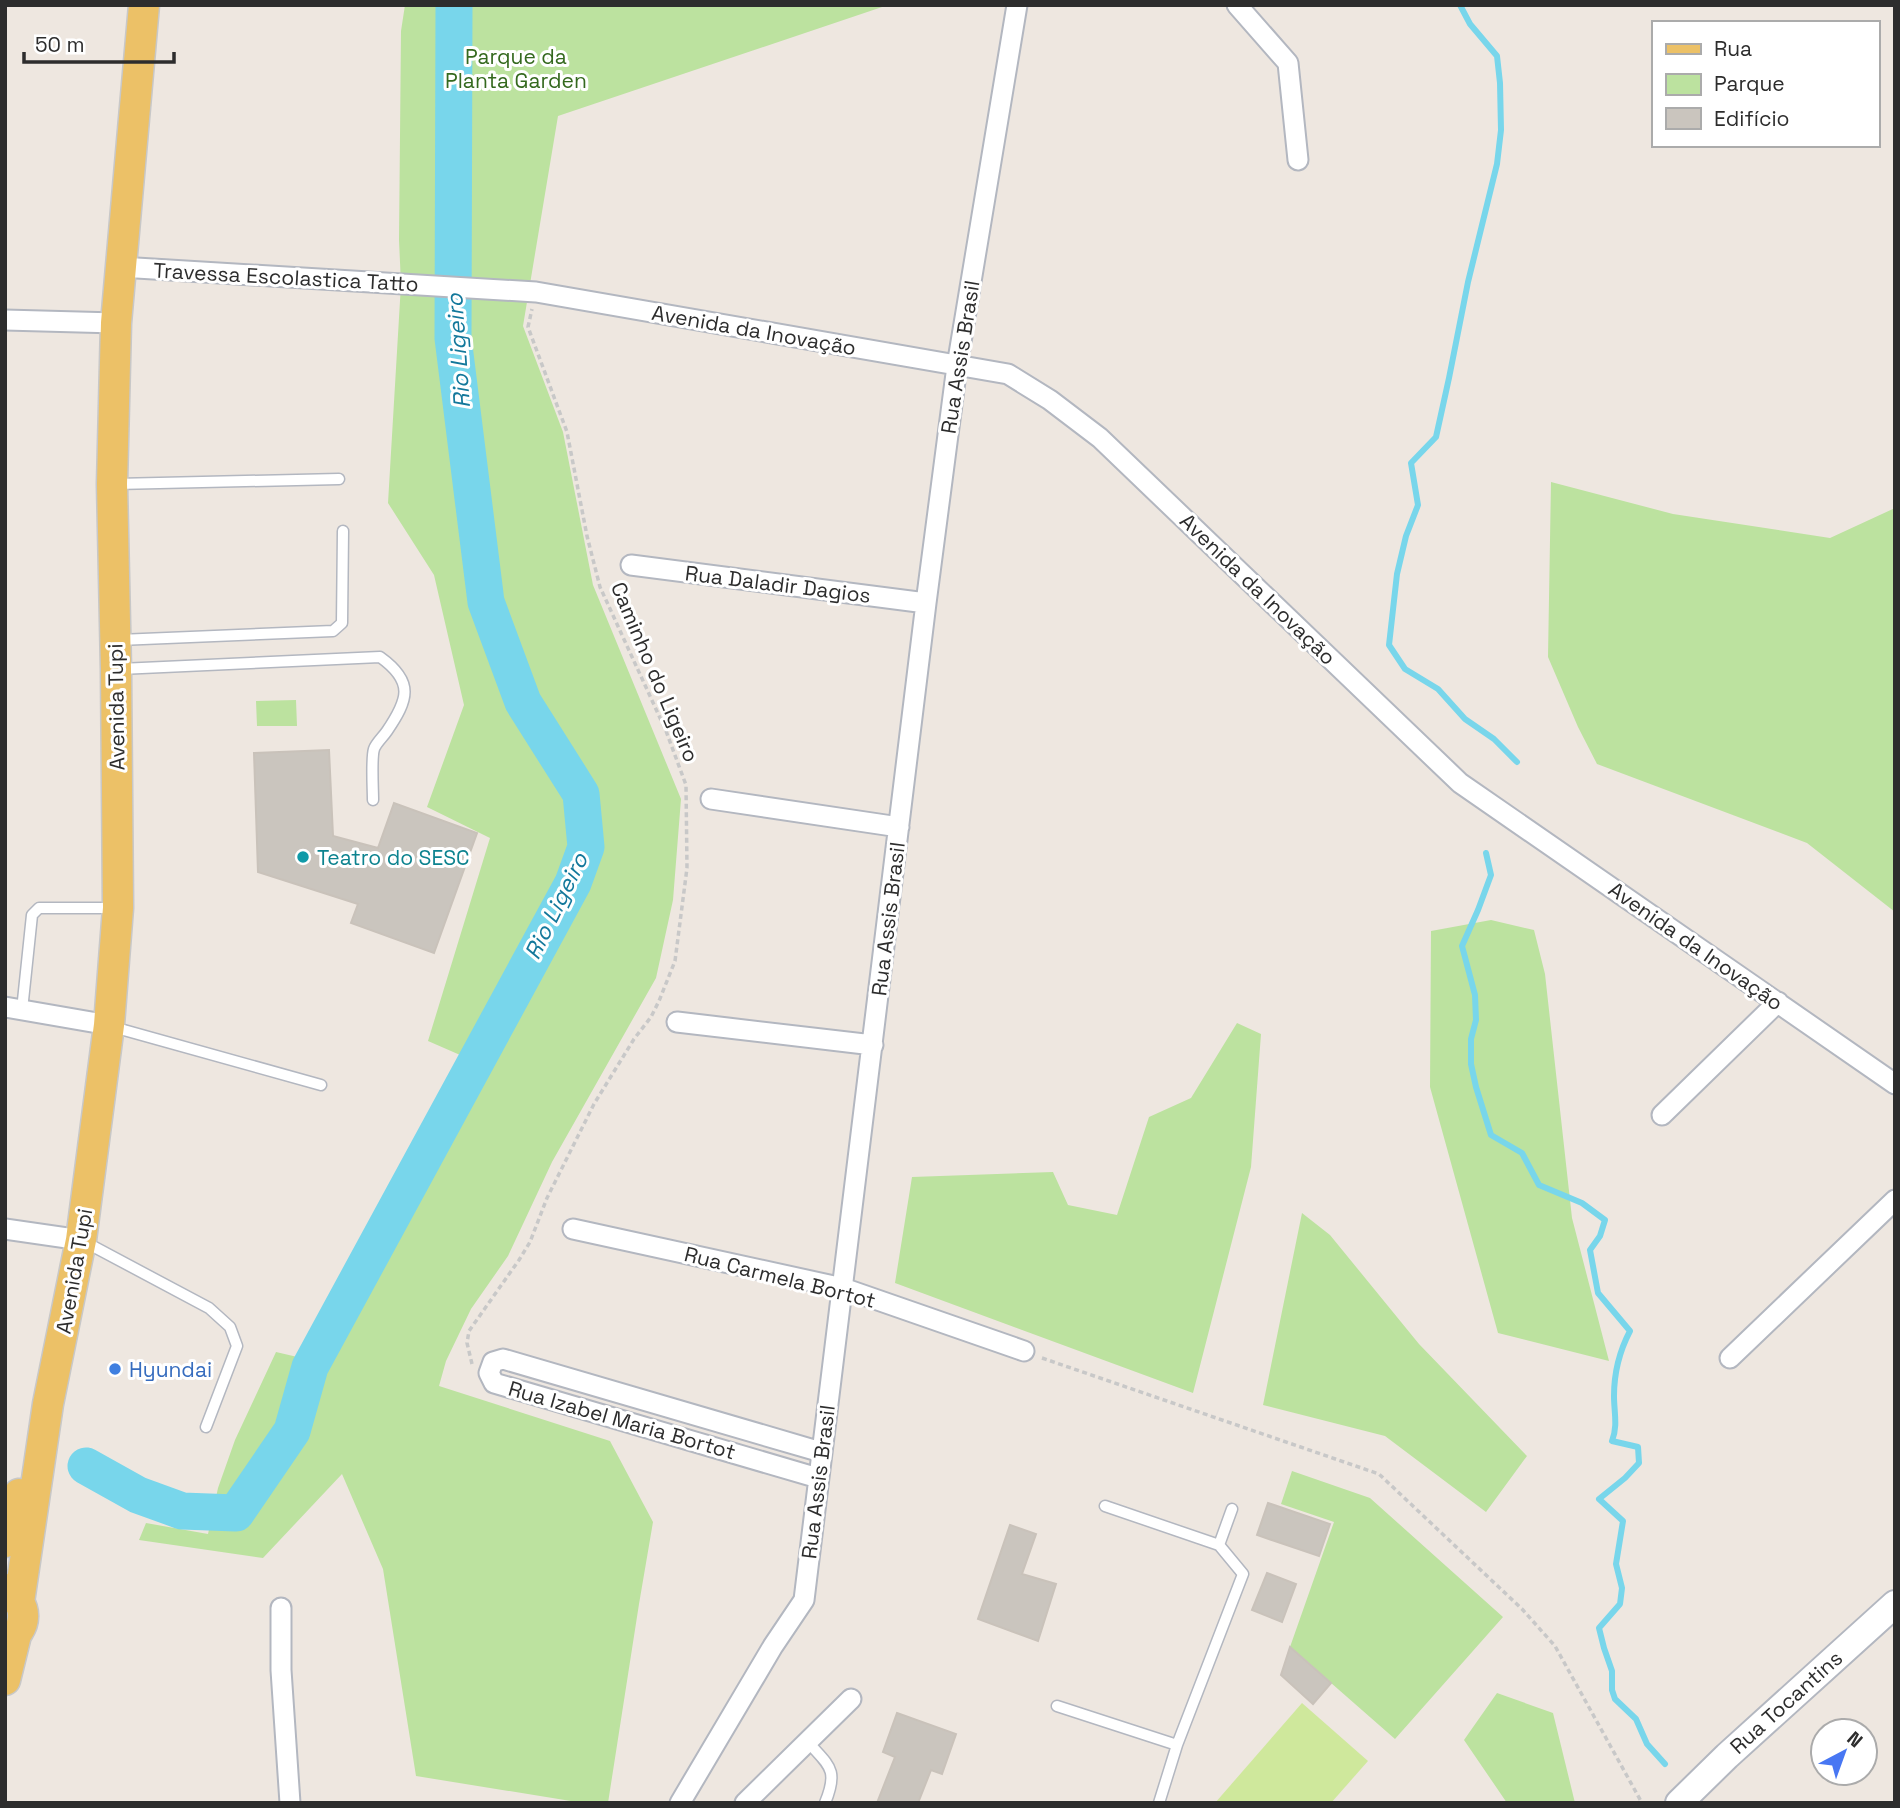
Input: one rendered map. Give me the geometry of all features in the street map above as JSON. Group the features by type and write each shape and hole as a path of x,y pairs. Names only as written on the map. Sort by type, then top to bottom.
{"main road":[{"name":"Avenida Tupi","path":"11,1639 21,1628 23,1619 12,1595 81,1240 109,1026 118,908 112,484 116,323 144,5"},
{"name":"Avenida Tupi","path":"5,1542 48,1404"},
{"name":"Rua Tocantins","path":"1679,1803 1895,1604"},
{"path":"5,1680 11,1639"}],"street":[{"name":"Rua Assis Brasil","path":"680,1803 773,1646 804,1600 957,366 1017,5"},
{"path":"1237,5 1288,63 1297,160"},
{"name":"Travessa Escolastica Tatto","path":"120,267 536,292"},
{"name":"Avenida da Inovação","path":"536,292 1008,374 1051,400 1100,438 1460,783 1895,1084"},
{"path":"5,320 116,323"},
{"name":"Rua Daladir Dagios","path":"631,565 926,603"},
{"path":"711,799 899,827"},
{"path":"1662,1115 1778,1002"},
{"path":"14,1008 109,1026"},
{"path":"677,1022 873,1045"},
{"path":"1730,1358 1895,1200"},
{"path":"5,1228 81,1240"},
{"name":"Rua Carmela Bortot","path":"573,1229 843,1288 1024,1351"},
{"name":"Rua Izabel Maria Bortot","path":"818,1478 494,1382 489,1373 493,1362 503,1359 821,1452"},
{"path":"281,1608 281,1670 290,1803"},
{"path":"745,1803 851,1699"}],"lane":[{"path":"112,484 339,479"},
{"path":"116,654 333,631 342,623 343,531"},
{"path":"116,654 380,657 394,667 405,691 404,703 396,718 374,749 373,800"},
{"path":"14,1008 32,915 39,908 118,908"},
{"path":"109,1026 321,1085"},
{"path":"81,1240 209,1308 230,1327 237,1346 206,1427"},
{"path":"1105,1506 1219,1545 1243,1574 1177,1745 1159,1803"},
{"path":"1219,1545 1232,1509"},
{"path":"1058,1706 1177,1745"},
{"path":"808,1742 831,1769 832,1788 825,1803"}],"path":[{"name":"Caminho do Ligeiro","path":"494,1382 479,1381 467,1343 469,1331 530,1242 547,1198 594,1104 659,1001 675,961 687,868 686,785 666,731 600,587 567,432 528,327 536,292"},
{"path":"1024,1351 1379,1474 1522,1609 1555,1646 1642,1803"}],"green space":[{"name":"Parque da Planta Garden","path":"405,5 888,5 558,116 523,326 563,432 593,585 681,799 673,900 656,978 552,1162 508,1256 471,1309 446,1361 439,1386 610,1441 653,1522 608,1803 583,1803 416,1776 383,1569 342,1474 263,1558 139,1540 146,1523 208,1534 218,1488 235,1440 276,1352 306,1359 467,1058 428,1041 490,838 427,807 464,705 434,575 388,503 401,284 401,31"},
{"path":"1551,482 1673,514 1830,538 1895,508 1895,912 1807,843 1597,764 1548,657"},
{"path":"296,700 297,726 257,726 256,701"},
{"path":"1491,920 1534,930 1545,974 1572,1218 1609,1361 1498,1333 1430,1087 1431,931"},
{"path":"1237,1023 1261,1034 1251,1167 1193,1393 895,1283 912,1177 1053,1172 1068,1205 1117,1215 1149,1117 1191,1098"},
{"path":"1302,1213 1330,1235 1419,1344 1527,1456 1486,1512 1385,1436 1263,1405"},
{"path":"1292,1471 1370,1498 1503,1617 1395,1739 1290,1647 1334,1522 1281,1504"},
{"path":"1497,1693 1553,1713 1575,1803 1507,1803 1464,1740"},
{"path":"1302,1703 1368,1761 1331,1803 1215,1803"}],"building":[{"path":"329,750 333,836 378,848 394,803 477,833 434,953 351,923 358,904 258,872 254,753"},
{"path":"1268,1503 1330,1524 1319,1556 1257,1535"},
{"path":"1010,1525 1036,1534 1022,1574 1056,1584 1038,1641 978,1619"},
{"path":"1267,1573 1296,1584 1282,1622 1252,1610"},
{"path":"1290,1647 1331,1683 1313,1704 1281,1675"},
{"path":"897,1713 956,1734 942,1774 931,1770 918,1803 877,1803 895,1757 883,1752"}],"waterway":[{"name":"Rio Ligeiro","path":"86,1466 138,1495 182,1511 236,1513 292,1431 310,1367 573,883 586,847 581,794 523,702 486,602 453,338 454,5"},
{"path":"1460,5 1470,24 1497,56 1501,130 1497,164 1468,282 1436,437 1411,463 1418,505 1406,536 1397,574 1389,645 1405,669 1438,689 1465,719 1494,739 1517,762"},
{"path":"1486,853 1491,875 1462,946 1475,995 1476,1020 1471,1039 1471,1064 1491,1135 1522,1153 1539,1185 1582,1203 1605,1220 1600,1236 1590,1250 1598,1293 1630,1331 1616,1370 1612,1441 1638,1447 1639,1463 1599,1499 1623,1521 1616,1564 1622,1588 1620,1604 1599,1628 1612,1671 1615,1699 1636,1719 1647,1744 1665,1764"}],"place":[{"name":"Teatro do SESC","path":"303,857"},
{"name":"Hyundai","path":"115,1369"}]}
